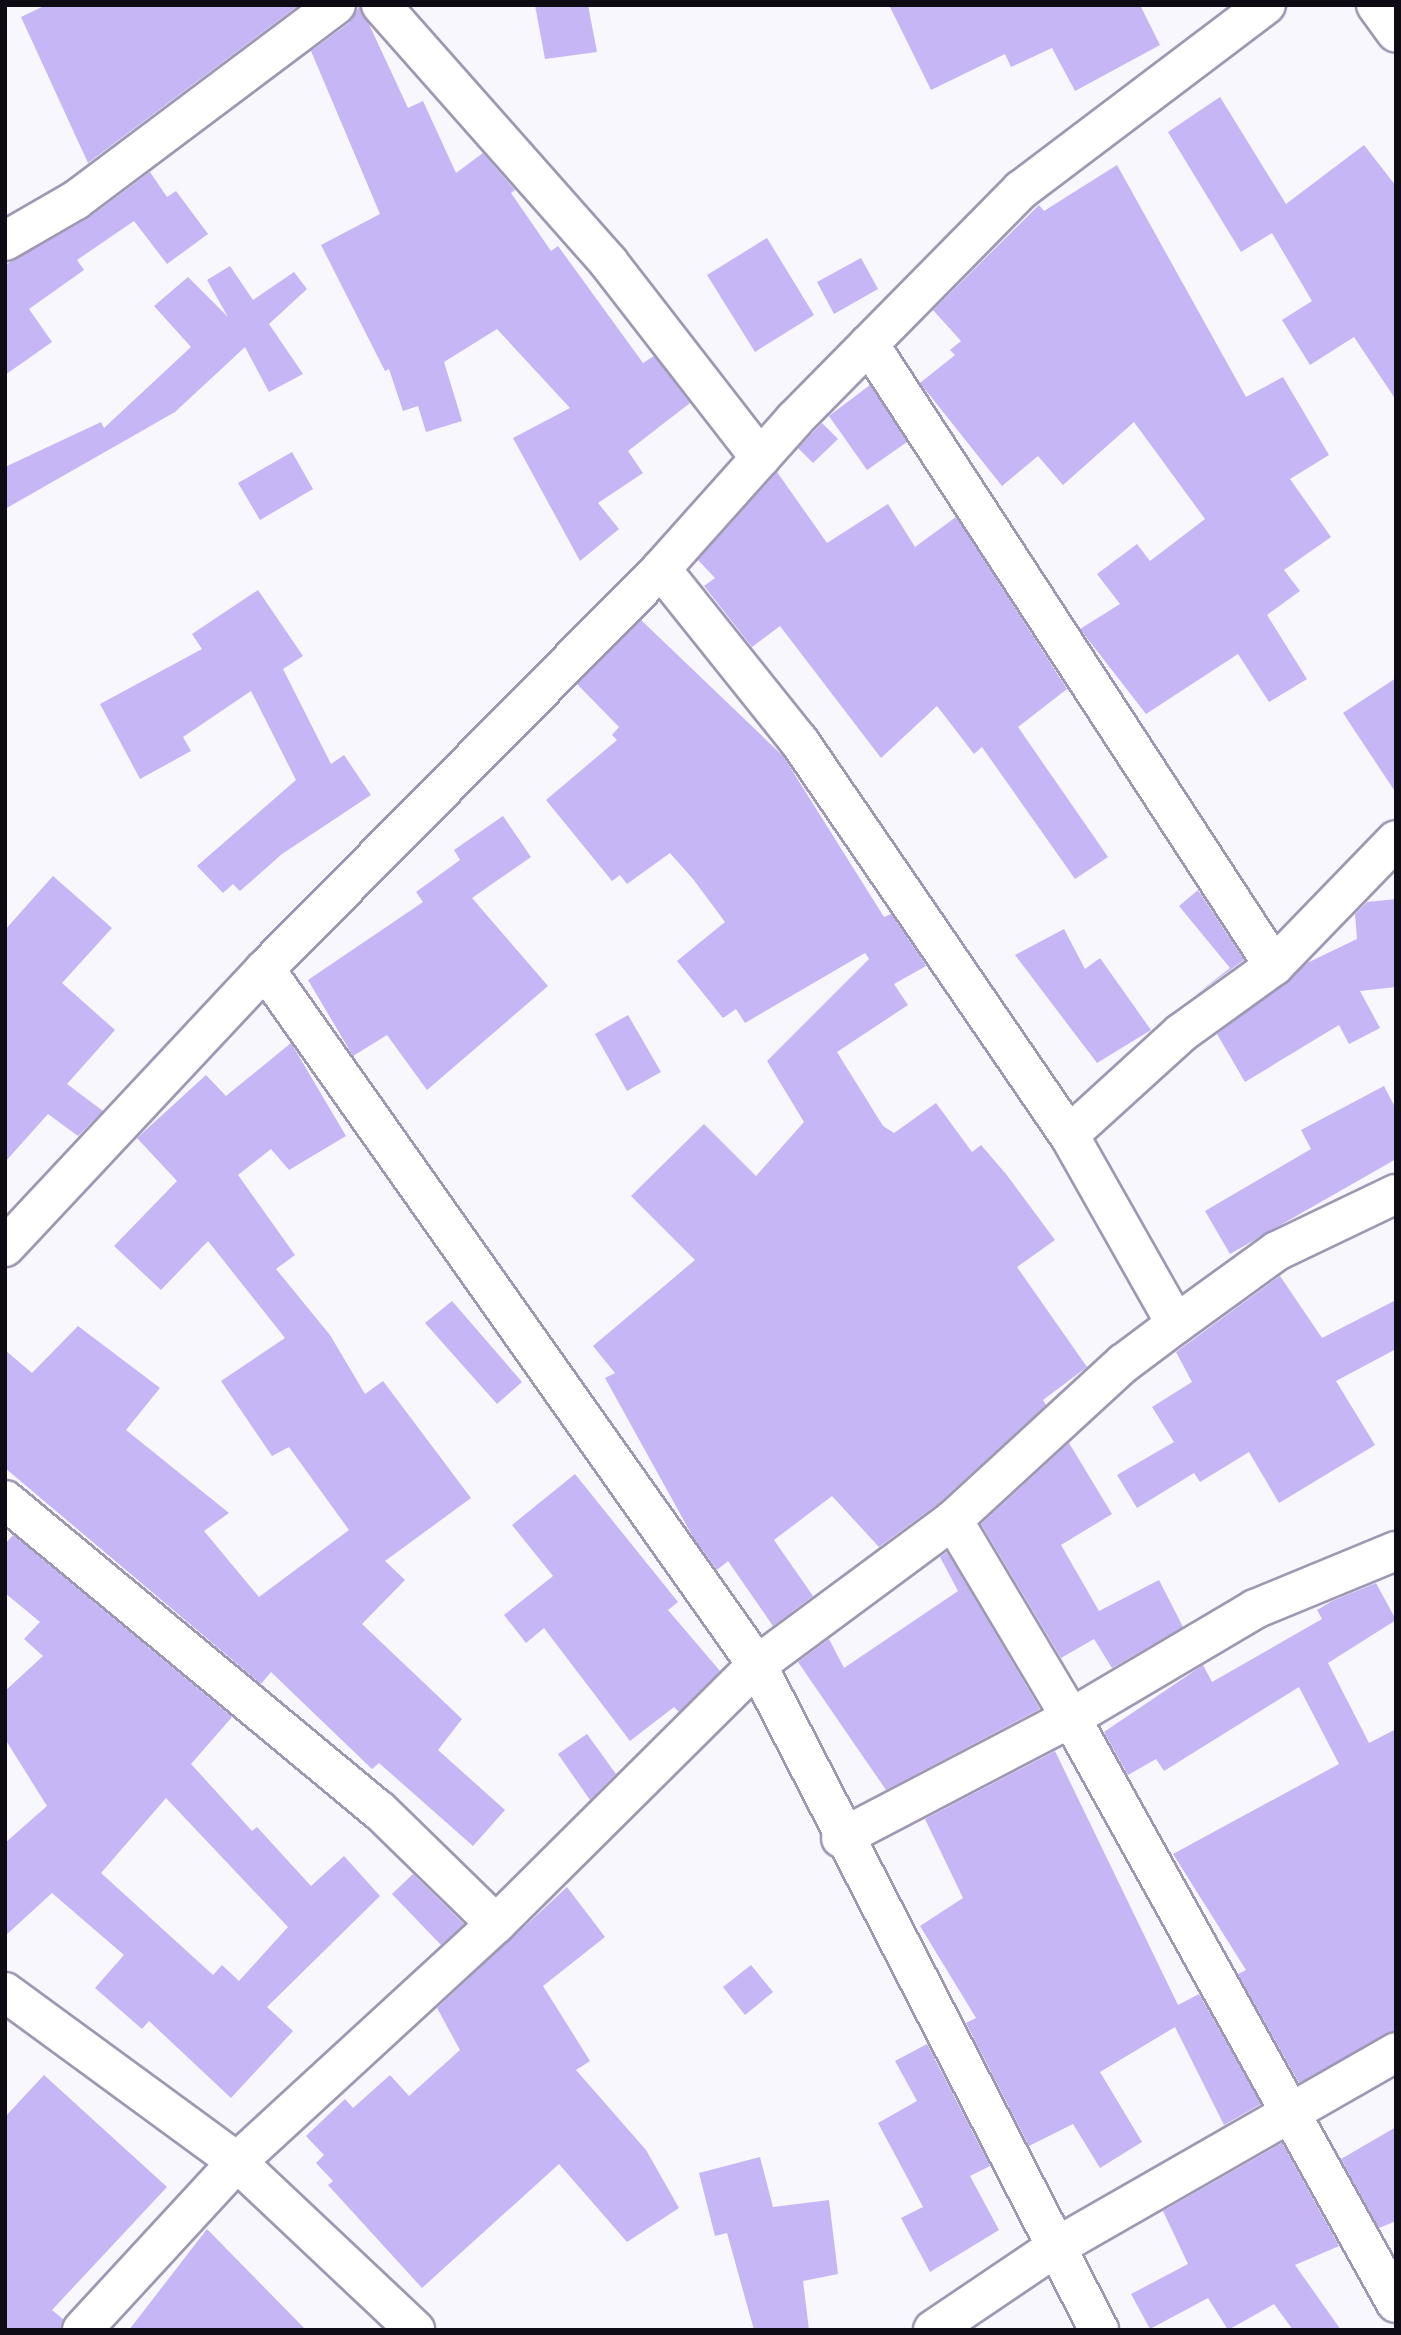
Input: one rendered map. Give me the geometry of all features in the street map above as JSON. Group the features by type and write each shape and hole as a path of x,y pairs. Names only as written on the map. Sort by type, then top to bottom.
{"street":[{"path":"5,241 76,200 336,5"},
{"path":"382,5 609,262 760,458"},
{"path":"5,1247 265,969 661,569 760,458 1021,190 1266,5"},
{"path":"1376,5 1396,33"},
{"path":"869,344 1274,966"},
{"path":"661,569 799,741 1069,1135 1176,1324"},
{"path":"1069,1135 1181,1033 1274,966 1390,854"},
{"path":"265,969 757,1665 841,1838 1099,2330"},
{"path":"82,2330 237,2162 496,1924 757,1665 953,1520 1124,1363 1176,1324 1277,1251 1396,1194"},
{"path":"5,1500 379,1810 496,1924"},
{"path":"953,1520 1071,1718 1294,2115 1396,2303"},
{"path":"841,1838 1071,1718 1255,1609 1396,1551"},
{"path":"6,1993 237,2162 415,2330"},
{"path":"933,2330 1056,2247 1294,2115 1396,2052"}],"building":[{"path":"46,5 299,5 88,163 21,17"},
{"path":"360,5 408,108 423,101 456,173 483,153 515,190 511,193 551,251 558,246 643,363 654,356 690,403 628,451 643,473 598,503 619,529 580,561 513,438 570,408 497,329 444,362 462,421 426,432 418,406 403,411 389,369 385,371 321,245 380,214 311,51 349,23"},
{"path":"535,5 588,5 597,52 545,59"},
{"path":"889,5 1140,5 1160,45 1075,91 1052,48 1011,67 1005,54 931,90"},
{"path":"1220,97 1286,204 1364,145 1396,186 1396,400 1354,337 1310,365 1282,320 1312,301 1272,233 1241,252 1168,132"},
{"path":"1117,165 1246,397 1283,377 1329,455 1290,479 1331,537 1284,570 1300,591 1267,615 1307,679 1269,702 1238,654 1146,714 1080,629 1120,604 1097,574 1137,544 1150,561 1205,519 1134,422 1063,485 1038,456 1002,486 920,383 955,355 950,350 961,341 933,310 1039,205 1044,211"},
{"path":"150,172 167,197 176,191 208,234 167,264 134,221 77,260 84,270 29,309 52,342 5,375 5,265 87,219"},
{"path":"767,238 814,315 755,352 707,275"},
{"path":"861,258 878,289 834,314 817,282"},
{"path":"230,266 253,300 294,272 307,289 269,324 303,374 269,392 245,347 175,412 5,509 5,467 101,422 104,428 191,347 154,306 188,277 228,317 207,280"},
{"path":"870,385 907,442 867,470 829,416"},
{"path":"822,423 838,439 813,463 798,448"},
{"path":"292,452 313,489 260,520 238,483"},
{"path":"777,472 827,543 888,504 915,547 956,517 1067,689 1018,727 1108,857 1075,879 982,747 974,754 937,706 881,758 780,626 752,647 704,586 715,578 698,560"},
{"path":"258,590 303,656 283,669 331,764 344,755 371,795 282,854 240,891 233,884 223,893 197,866 296,780 251,691 183,737 191,751 140,779 100,704 202,649 192,634"},
{"path":"641,620 783,756 884,917 891,914 926,966 894,984 908,1005 837,1052 883,1126 894,1133 936,1103 972,1152 981,1145 1006,1174 1055,1240 1017,1267 1087,1367 1043,1400 1046,1405 939,1503 879,1547 832,1496 774,1540 813,1596 773,1626 728,1561 717,1570 693,1537 605,1378 615,1373 593,1346 695,1260 631,1196 704,1124 756,1176 804,1122 767,1061 869,959 865,953 745,1023 736,1009 723,1018 677,961 725,922 693,879 670,853 627,884 620,875 612,881 546,800 617,740 612,735 619,727 577,684"},
{"path":"1396,678 1396,793 1343,713"},
{"path":"503,816 531,857 472,898 548,986 427,1090 387,1035 353,1056 308,980 423,902 416,892 460,860 454,850"},
{"path":"53,876 112,928 62,983 115,1030 67,1084 103,1111 78,1136 48,1114 5,1162 5,930"},
{"path":"1198,890 1244,960 1194,996 1230,968 1179,906"},
{"path":"1396,899 1396,987 1360,991 1380,1028 1349,1044 1339,1025 1245,1082 1217,1034 1307,963 1357,939 1355,914 1367,902"},
{"path":"1064,929 1085,969 1100,958 1151,1030 1097,1063 1015,955"},
{"path":"628,1015 661,1072 627,1091 595,1034"},
{"path":"291,1043 346,1136 289,1170 271,1149 238,1175 295,1255 276,1269 330,1335 365,1394 383,1381 471,1498 385,1561 405,1580 362,1624 462,1719 438,1750 505,1810 473,1846 379,1763 372,1769 271,1672 261,1684 5,1468 5,1350 32,1373 78,1326 160,1388 126,1430 229,1513 204,1531 259,1597 349,1530 289,1447 272,1456 221,1381 285,1338 208,1241 161,1290 114,1246 177,1181 137,1138 206,1075 226,1096"},
{"path":"1384,1086 1396,1109 1396,1159 1230,1254 1205,1211 1311,1149 1301,1130"},
{"path":"1280,1276 1322,1338 1396,1300 1396,1349 1336,1381 1375,1445 1279,1503 1249,1452 1200,1482 1194,1473 1137,1508 1117,1475 1174,1442 1152,1407 1192,1382 1176,1352"},
{"path":"452,1301 522,1382 497,1404 425,1323"},
{"path":"1069,1443 1112,1514 1061,1545 1099,1611 1159,1580 1183,1627 1112,1668 1094,1639 1061,1658 981,1524"},
{"path":"575,1474 678,1602 668,1610 720,1671 679,1712 674,1707 630,1741 544,1628 526,1643 504,1615 553,1576 512,1525"},
{"path":"13,1535 232,1717 191,1764 252,1831 257,1827 311,1886 344,1856 380,1896 267,2007 293,2031 231,2098 149,2021 142,2029 95,1988 124,1955 52,1893 5,1936 5,1843 47,1806 5,1739 5,1691 43,1656 24,1639 40,1622 5,1593 5,1544","holes":["166,1798 288,1927 239,1981 222,1965 213,1975 101,1873"]},
{"path":"947,1552 1040,1709 886,1790 798,1662 829,1639 844,1668 958,1591 940,1557"},
{"path":"1376,1583 1396,1620 1328,1663 1369,1743 1396,1729 1396,2030 1299,2083 1238,1974 1246,1970 1173,1854 1339,1764 1299,1687 1164,1771 1156,1759 1128,1775 1104,1732 1203,1665 1212,1682 1322,1619 1317,1610"},
{"path":"587,1734 616,1774 590,1800 558,1754"},
{"path":"1055,1751 1178,2005 1199,1994 1261,2104 1224,2125 1175,2027 1100,2072 1142,2142 1100,2168 1073,2124 1029,2146 966,2023 976,2018 920,1926 963,1898 925,1819"},
{"path":"413,1874 464,1924 441,1945 392,1894"},
{"path":"567,1887 605,1937 543,1986 590,2061 576,2070 646,2150 679,2208 627,2242 559,2164 422,2288 328,2185 333,2181 316,2163 324,2155 306,2136 345,2099 353,2108 390,2075 409,2096 460,2050 437,2008"},
{"path":"751,1965 773,1992 745,2015 723,1987"},
{"path":"927,2044 990,2166 970,2176 999,2230 930,2272 901,2218 923,2207 878,2123 917,2101 895,2061"},
{"path":"44,2075 167,2187 52,2310 64,2320 61,2330 5,2330 5,2117"},
{"path":"1396,2127 1396,2221 1379,2228 1341,2159"},
{"path":"1282,2143 1339,2246 1295,2265 1341,2330 1293,2330 1274,2304 1228,2330 1208,2298 1150,2329 1131,2294 1188,2264 1163,2211"},
{"path":"760,2157 773,2207 829,2200 838,2274 803,2281 809,2330 754,2330 727,2233 715,2236 699,2173"},
{"path":"207,2229 306,2330 129,2330"}]}
